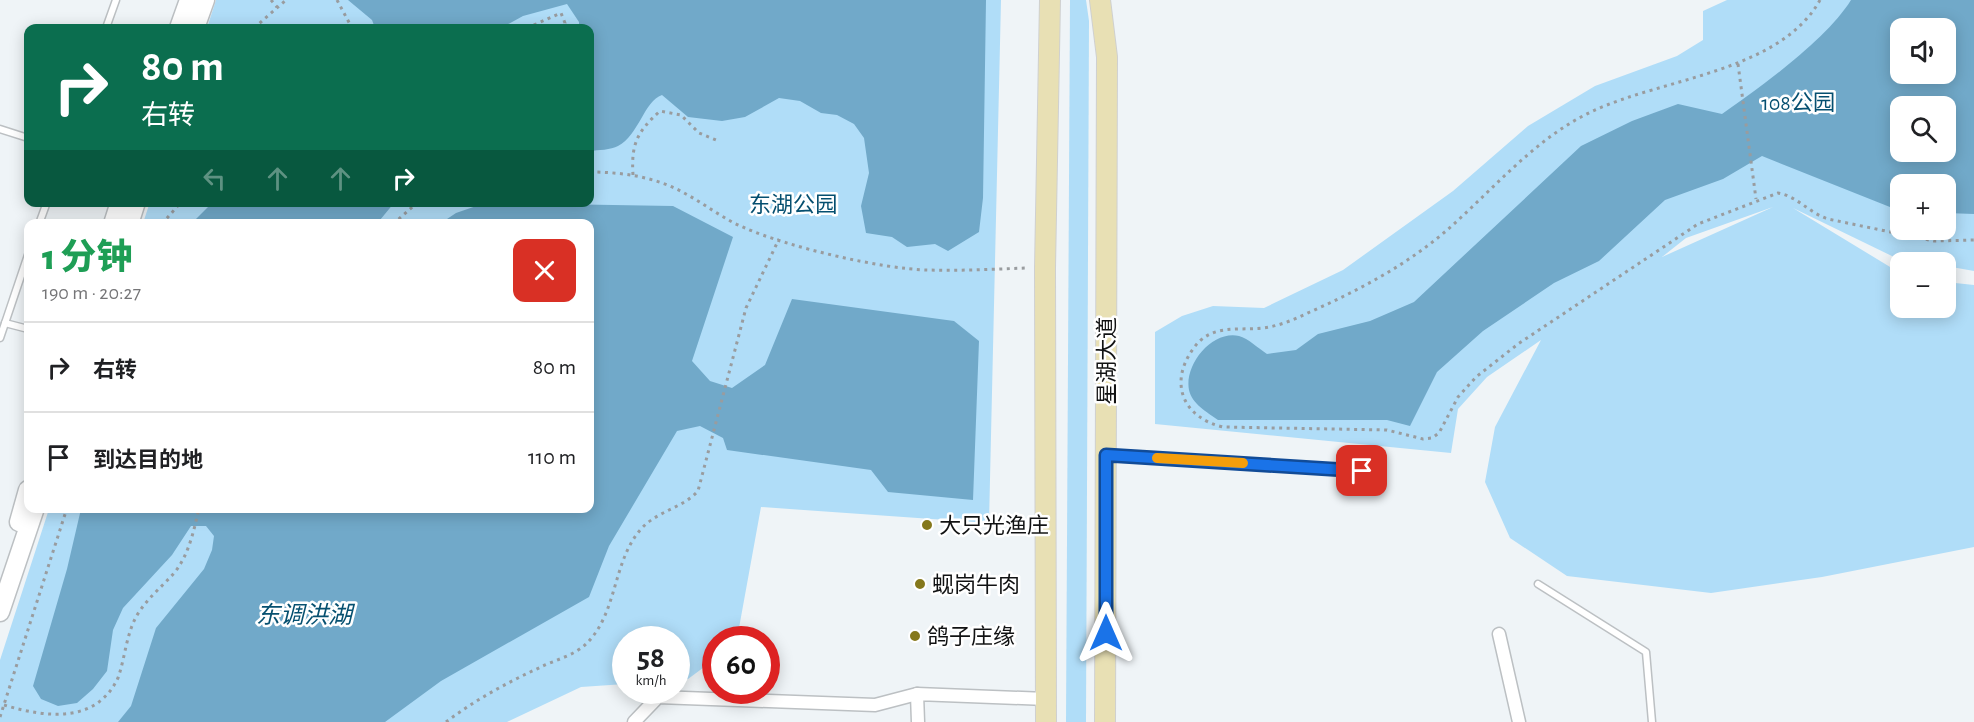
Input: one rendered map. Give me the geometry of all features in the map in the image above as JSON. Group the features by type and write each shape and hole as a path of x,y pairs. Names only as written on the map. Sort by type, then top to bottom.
{"main road":[{"path":"1046,722 1045,268 1050,0"},
{"name":"星湖大道","path":"1100,0 1107,57 1105,722"}],"street":[{"path":"180,24 189,0"},
{"path":"196,24 205,0"},
{"path":"0,612 4,574 24,504"},
{"path":"4,574 33,513"},
{"path":"1499,634 1519,722"},
{"path":"917,694 918,722"},
{"path":"634,722 658,697 875,705 917,694 1046,699"}],"lane":[{"path":"107,24 116,0"},
{"path":"0,129 24,137"},
{"path":"0,338 24,267"},
{"path":"5,322 24,328"},
{"path":"1106,455 1378,472"},
{"path":"1538,584 1646,652 1652,722"}],"path":[{"path":"271,0 277,6"},
{"path":"258,24 286,0"},
{"path":"337,0 350,24"},
{"path":"1820,0 1802,23 1784,38 1738,64 1632,94 1571,123 1546,140 1445,232 1410,259 1350,294 1283,324 1262,328 1224,328 1207,336 1193,348 1186,364 1182,395 1190,410 1206,423 1223,428 1387,429 1423,439 1432,438 1439,433 1458,397 1476,377 1518,344 1698,224 1778,193 1789,195 1816,215 1828,219 1934,241 1974,240"},
{"path":"536,24 561,13 564,24"},
{"path":"1738,64 1756,200"},
{"path":"633,175 632,151 643,127 660,111 681,115 699,133 716,140"},
{"path":"594,172 618,172 633,175 684,192 745,228 779,239 874,262 925,270 1045,268"},
{"path":"166,219 177,207"},
{"path":"399,219 412,207"},
{"path":"446,722 496,689 586,645 602,622 618,571 629,547 642,528 659,514 691,499 698,491 746,308 779,239"},
{"path":"0,717 65,513"},
{"path":"91,714 107,700 118,678 136,617 148,599 175,572 186,554 198,513"},
{"path":"4,705 56,720"}],"green space":[{"name":"东湖公园","path":"216,0 1001,0 989,523 761,507 739,626 702,626 702,669 690,678 690,626 612,626 612,685 581,687 507,722 0,722 0,660 48,513 594,513 594,219 144,219 148,207 594,207 594,24 208,24"},
{"path":"1070,0 1086,0 1089,21 1086,722 1066,722"},
{"name":"108公园","path":"1727,0 1974,0 1974,271 1956,268 1956,252 1890,252 1890,255 1793,208 1890,267 1890,318 1956,318 1956,283 1974,285 1974,547 1822,577 1711,593 1567,576 1510,538 1485,482 1495,427 1541,340 1487,377 1458,409 1451,453 1155,424 1155,332 1182,316 1213,306 1264,308 1343,270 1453,191 1528,126 1595,86 1677,56 1703,40 1703,11","holes":["1773,207 1662,257 1686,238"]}],"water":[{"path":"348,0 986,0 983,198 979,232 948,251 935,244 907,247 892,237 866,233 861,206 869,173 864,138 854,124 837,115 821,113 800,101 779,98 745,117 722,121 688,117 662,95 650,104 625,141 612,148 594,150 594,24 579,24 567,4 523,16 508,24 374,24 372,20"},
{"path":"1851,0 1974,0 1974,214 1956,213 1956,174 1890,174 1890,207 1762,156 1723,179 1665,200 1599,261 1554,283 1483,331 1437,372 1410,426 1387,420 1218,420 1193,399 1189,390 1191,370 1202,351 1219,338 1242,337 1267,354 1296,350 1318,334 1370,321 1414,302 1581,146 1632,121 1678,104 1722,114 1792,62 1826,30"},
{"name":"东调洪湖","path":"673,206 733,237 692,361 710,381 732,388 765,365 792,299 954,321 979,341 973,500 888,492 871,470 727,450 723,438 700,426 677,431 609,546 589,597 441,681 385,722 118,722 131,706 156,628 204,569 212,550 214,536 206,526 191,526 172,555 123,608 113,630 107,671 93,689 77,703 58,706 41,699 33,686 67,569 80,513 594,513 594,219 447,219 473,207"},
{"path":"208,207 391,207 381,219 196,219"}],"slow traffic":[{"path":"1157,458 1243,463"}],"place":[{"name":"大只光渔庄","path":"927,525"},
{"name":"蚬岗牛肉","path":"920,584"},
{"name":"鸽子庄缘","path":"915,636"}],"route":[{"path":"1106,633 1106,455 1329,467 1362,471"}]}
